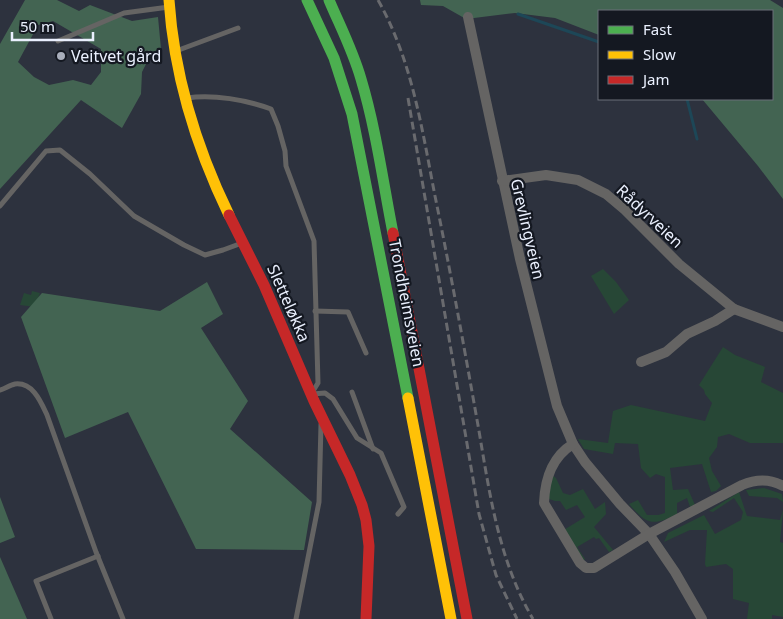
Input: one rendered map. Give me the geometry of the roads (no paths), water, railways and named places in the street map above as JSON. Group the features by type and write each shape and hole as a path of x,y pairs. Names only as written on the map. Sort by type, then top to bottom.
{"main road":[{"name":"Trondheimsveien","path":"307,0 334,58 356,130 451,619"},
{"name":"Trondheimsveien","path":"328,0 344,33 358,72 375,139 467,619"},
{"name":"Sletteløkka","path":"169,4 190,120 212,177 264,285 361,500 368,535 369,577 366,619"}],"street":[{"name":"Grevlingveien","path":"468,17 502,181 538,336 557,406 573,444 584,462 649,534 675,572 702,619"},
{"name":"Rådyrveien","path":"502,181 546,175 566,177 578,180 606,194 625,210 679,264 734,309 783,327"},
{"path":"641,362 666,352 687,334 715,321 734,309"},
{"path":"573,444 552,464 544,503 580,562 586,568 594,568 649,534 753,480 777,482 783,486"}],"lane":[{"path":"58,41 124,13 169,4"},
{"path":"176,51 238,28"},
{"path":"186,98 200,96 254,103 271,109 285,151 286,166 314,240 318,383 312,394"},
{"path":"0,206 46,151 60,150 90,174 134,216 184,245 205,255 243,242"},
{"path":"315,310 348,312 366,353"},
{"path":"0,390 15,384 26,385 39,397 123,619"},
{"path":"352,392 373,450"},
{"path":"312,394 325,393 333,399 357,438 380,454 404,507 398,514"},
{"path":"296,619 319,502 322,417"},
{"path":"51,619 36,581 98,556"}],"waterway":[{"path":"518,14 598,42"},
{"path":"687,100 697,139"}],"railway":[{"path":"378,0 390,23 408,71 420,120 497,528 521,597 533,619"},
{"path":"408,98 479,514 496,575 517,619"}],"place":[{"name":"Veitvet gård","path":"61,56"}]}
